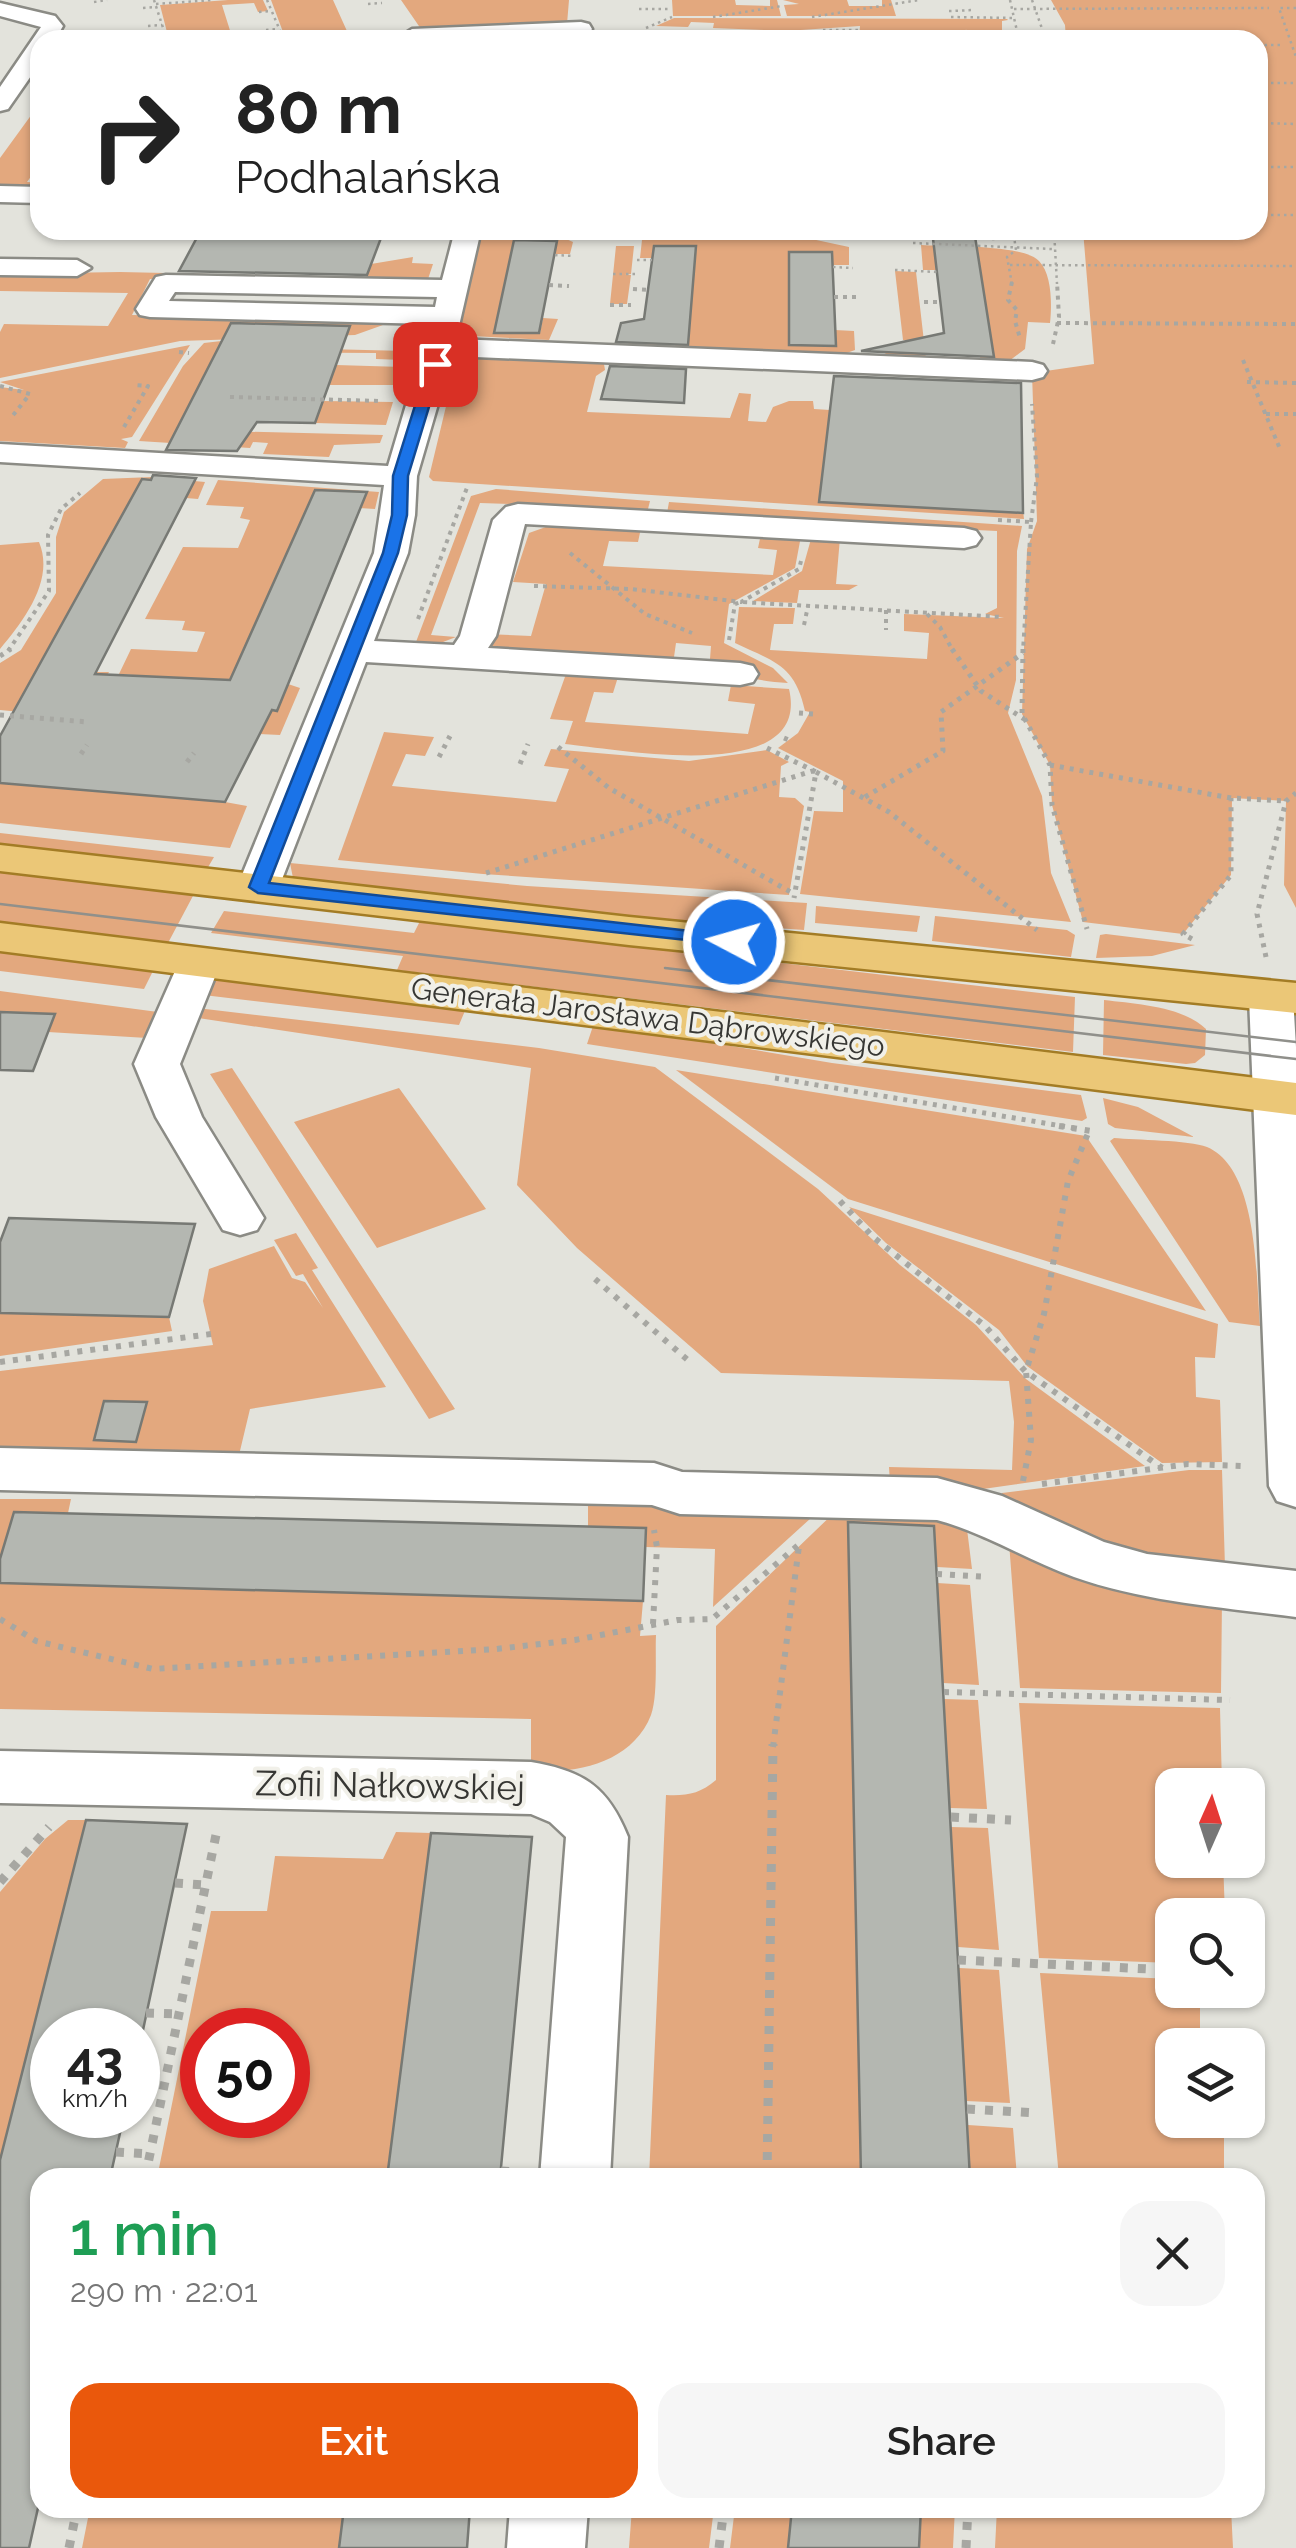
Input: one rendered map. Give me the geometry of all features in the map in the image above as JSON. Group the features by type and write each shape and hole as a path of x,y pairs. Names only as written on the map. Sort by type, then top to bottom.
{"main road":[{"path":"0,858 610,929 1283,998"},
{"name":"Generała Jarosława Dąbrowskiego","path":"0,937 1286,1098"}],"street":[{"path":"390,7 406,30"},
{"path":"0,8 38,16 45,30"},
{"path":"524,30 580,26"},
{"path":"6,54 30,44"},
{"path":"0,104 30,62"},
{"path":"0,194 30,195"},
{"path":"258,887 391,553 399,515 401,476 466,240"},
{"path":"0,267 77,268"},
{"path":"447,317 150,309 162,285 168,283 447,317 1036,366"},
{"path":"0,453 121,447 401,476"},
{"path":"466,656 478,636 510,520 518,514 973,529"},
{"path":"353,650 740,674"},
{"path":"200,962 157,1064 179,1118 240,1218"},
{"path":"1283,998 1286,1480"},
{"path":"0,1469 654,1484 680,1494 937,1499 982,1511 1090,1560 1147,1576 1296,1594"},
{"name":"Zofii Nałkowskiej","path":"0,1777 531,1788 552,1790 580,1808 592,1821 597,1837 576,2168"},
{"path":"546,2548 549,2518"}],"path":[{"path":"94,2 106,0"},
{"path":"143,8 214,0"},
{"path":"266,30 279,29 267,0"},
{"path":"1010,0 1017,30"},
{"path":"1032,0 1043,30"},
{"path":"1087,0 1091,8"},
{"path":"812,17 917,2"},
{"path":"155,4 164,30"},
{"path":"368,4 390,7"},
{"path":"712,17 782,6"},
{"path":"1014,9 1268,8"},
{"path":"1296,8 1279,8 1296,57"},
{"path":"639,9 669,9"},
{"path":"949,11 974,10"},
{"path":"259,12 272,12"},
{"path":"646,28 672,17"},
{"path":"951,18 1015,18"},
{"path":"148,26 162,25"},
{"path":"820,30 858,30"},
{"path":"1268,45 1282,45"},
{"path":"1268,83 1295,83"},
{"path":"1268,124 1296,124"},
{"path":"1268,167 1296,167"},
{"path":"1268,214 1296,215"},
{"path":"1014,240 1016,250 1008,258 1013,278 1008,300 1017,310 1014,321 1022,346 1036,366 1038,477 1023,604 1022,714 1050,765 1052,805 1087,928"},
{"path":"1036,366 1056,340 1059,296 1053,240"},
{"path":"913,244 1052,249"},
{"path":"555,256 574,256"},
{"path":"636,260 652,260"},
{"path":"1010,266 1296,266"},
{"path":"832,267 854,268"},
{"path":"895,270 937,272"},
{"path":"613,274 635,274"},
{"path":"550,285 569,286"},
{"path":"633,290 648,290"},
{"path":"834,296 856,297"},
{"path":"924,302 941,302"},
{"path":"610,304 631,305"},
{"path":"1057,322 1296,324"},
{"path":"178,352 189,352"},
{"path":"1242,360 1280,449"},
{"path":"1249,382 1296,383"},
{"path":"0,386 30,394 9,421 23,422"},
{"path":"0,656 10,650 49,591 48,536 61,509 121,447 148,386 136,386"},
{"path":"230,397 398,401"},
{"path":"1266,414 1296,414"},
{"path":"406,652 468,485"},
{"path":"973,529 1031,522"},
{"path":"563,548 644,614 706,637"},
{"path":"719,642 728,644 735,604 799,569 802,552"},
{"path":"527,586 616,588 741,602 1001,617"},
{"path":"804,625 808,606"},
{"path":"886,610 886,630"},
{"path":"924,612 950,638 961,666 978,685 1008,713 1025,720"},
{"path":"865,797 942,751 941,712 1024,653"},
{"path":"799,713 814,714"},
{"path":"0,715 88,722"},
{"path":"439,757 450,736"},
{"path":"520,764 528,744"},
{"path":"81,754 88,745"},
{"path":"558,747 609,788 794,896 817,770"},
{"path":"767,748 817,770 889,812 1048,939"},
{"path":"187,762 194,753"},
{"path":"1050,765 1231,798 1286,801"},
{"path":"476,878 780,778 817,770"},
{"path":"1283,998 1257,914 1286,801 1296,792"},
{"path":"1192,940 1183,934 1231,875 1231,798"},
{"path":"768,1078 1093,1131 1078,1149 1065,1192 1038,1341 1025,1371 1033,1455 1021,1487 1188,1464 1286,1480"},
{"path":"840,1201 874,1238 985,1326 1025,1371 1162,1468"},
{"path":"595,1279 690,1362"},
{"path":"0,1362 211,1334"},
{"path":"0,1619 36,1641 153,1669 496,1649 575,1640 653,1624 712,1619 799,1544 844,1498"},
{"path":"652,1520 657,1547 653,1624"},
{"path":"767,2168 771,1762 799,1544"},
{"path":"937,1574 988,1576"},
{"path":"944,1692 1230,1700"},
{"path":"147,2168 220,1814"},
{"path":"0,1882 60,1815"},
{"path":"950,1817 1011,1820"},
{"path":"174,1883 205,1884"},
{"path":"958,1960 1155,1969"},
{"path":"160,2013 179,2014"},
{"path":"967,2109 1037,2113"},
{"path":"116,2152 150,2154"},
{"path":"68,2548 75,2518"},
{"path":"720,2548 723,2518"},
{"path":"966,2548 968,2518"}],"shaded area":[{"path":"263,0 268,11 258,12 254,3 222,5 230,30 166,30 160,5"},
{"path":"271,0 333,0 346,30 282,30"},
{"path":"401,0 569,0 567,24 421,29"},
{"path":"672,0 735,0 736,5 770,6 770,0 777,0 781,16 673,16"},
{"path":"783,0 847,0 849,6 882,6 882,0 891,0 896,16 787,16 784,5 799,4"},
{"path":"1051,0 1296,0 1296,908 1284,885 1286,801 1232,798 1231,875 1183,934 1083,922 1052,805 1050,765 1022,714 1027,549 1037,521 1032,373 1094,364 1084,240 1268,240 1268,30 1065,30"},
{"path":"674,18 1008,20 1002,21 1002,30 860,30 860,26 762,30 713,28 714,23 691,22 688,27 656,26"},
{"path":"30,117 30,188 0,187 0,158"},
{"path":"475,240 568,240 573,242 570,254 555,254 557,241 514,241 495,333 540,333 543,318 558,319 549,340 452,335"},
{"path":"642,240 816,240 849,247 849,265 833,265 832,252 789,252 835,330 854,331 855,350 841,355 675,348 676,342 658,340 657,347 628,346 632,323 689,339 696,247 654,246 652,258 640,258"},
{"path":"921,245 1001,249 1039,261 1049,282 1050,323 1028,322 1025,349 1009,361 980,363 980,356 993,351 978,257 936,256 936,270 923,270"},
{"path":"616,246 634,246 631,274 625,274 631,275 627,304 610,304"},
{"path":"413,257 412,263 433,264 428,279 366,278 371,264"},
{"path":"895,271 916,272 926,359 886,357 884,346 908,341 903,340"},
{"path":"0,274 256,275 253,281 150,279 132,315 397,320 355,335 180,341 0,378 0,332 4,324 108,326 128,293 0,291"},
{"path":"239,339 325,349 406,351 403,360 376,359 376,353 226,352 178,430 383,435 380,443 334,445 329,457 263,454 268,443 253,442 250,448 139,441 183,366 204,343"},
{"path":"190,345 132,437 121,439 128,442 125,448 0,441 0,387 24,390 0,382"},
{"path":"475,358 604,364 605,370 596,376 587,412 730,418 739,393 751,394 748,421 766,422 773,407 789,401 813,401 814,409 830,410 819,502 1023,510 1024,519 433,481 429,477 455,369"},
{"path":"336,365 403,367 398,385 299,385"},
{"path":"323,401 393,402 386,425 315,423"},
{"path":"152,477 205,482 198,499 186,498 193,482 142,480 95,672 109,672 84,718 0,710 0,663 21,650 56,593 56,537 64,512 103,479"},
{"path":"218,480 379,492 375,509 359,508 365,492 315,490 218,707 277,711 288,684 300,688 280,735 259,734 265,719 134,712 143,690 172,690 177,678 119,674 131,649 197,652 205,632 182,630 185,621 145,619 183,547 238,548 250,520 240,518 244,507 206,505"},
{"path":"496,489 650,501 648,509 480,503 431,635 456,637 443,642 416,642 471,496"},
{"path":"669,502 1022,526 1017,551 1016,680 1008,713 1042,796 1051,873 1071,922 800,894 814,811 843,812 843,781 778,748 798,733 810,712 805,711 789,674 735,643 739,607 795,608 793,624 774,624 770,650 927,659 929,633 904,631 904,614 1004,618 985,614 997,608 997,531 976,530 975,537 667,513"},
{"path":"557,523 641,528 638,542 609,541 603,566 773,575 777,550 758,548 761,534 801,536 795,568 729,604 724,643 773,668 788,683 729,670 710,659 711,646 676,643 674,657 666,660 496,651 487,643 486,634 531,636 546,584 513,582 529,533"},
{"path":"840,538 836,584 858,585 849,590 799,590 797,603 753,601 802,571 811,539"},
{"path":"39,542 43,556 40,585 27,612 0,649 0,545"},
{"path":"566,674 618,677 613,693 594,692 585,722 748,734 755,704 728,701 731,685 789,689 788,720 771,740 742,751 706,755 665,755 565,744 573,721 550,719"},
{"path":"384,732 434,737 425,756 406,754 392,786 556,802 569,769 544,766 551,749 689,761 767,750 789,762 781,766 779,797 795,798 804,806 789,895 338,860"},
{"path":"0,783 247,806 230,848 0,823"},
{"path":"0,833 214,857 207,869 0,845"},
{"path":"290,863 527,886 807,903 804,930 649,919 293,878"},
{"path":"0,872 194,894 168,943 0,923"},
{"path":"816,906 920,916 917,932 815,923"},
{"path":"224,911 414,933 420,921 1075,997 1073,1052 397,970 403,956 211,933"},
{"path":"935,916 1067,930 1075,935 1071,957 932,941"},
{"path":"1100,935 1195,945 1152,956 1096,958"},
{"path":"0,951 154,969 144,989 0,971"},
{"path":"204,974 467,1006 459,1025 195,994"},
{"path":"0,991 158,1012 147,1038 48,1032 55,1014 0,1012"},
{"path":"1104,1000 1158,1007 1196,1021 1206,1029 1205,1055 1186,1064 1103,1055"},
{"path":"197,1008 539,1048 655,1067 818,1189 900,1265 976,1325 1026,1379 1145,1466 969,1491 890,1483 889,1467 1012,1470 1014,1422 1009,1381 721,1373 577,1248 517,1185 531,1068 185,1016"},
{"path":"594,1023 832,1063 1081,1095 1087,1118 1082,1121 587,1044"},
{"path":"232,1068 455,1409 429,1419 210,1074"},
{"path":"676,1070 1086,1136 1206,1311 848,1199"},
{"path":"399,1088 486,1209 377,1248 294,1122"},
{"path":"1103,1098 1138,1107 1194,1137 1115,1128 1108,1124"},
{"path":"1114,1138 1199,1145 1224,1159 1237,1178 1252,1228 1260,1326 1229,1322 1110,1141"},
{"path":"849,1207 1218,1324 1215,1358 1195,1357 1196,1397 1220,1400 1222,1462 1162,1463 1027,1366 999,1330 886,1243"},
{"path":"296,1233 318,1268 312,1270 386,1387 250,1409 239,1455 0,1446 0,1371 213,1345 203,1301 209,1269 274,1246 292,1278 305,1282 323,1308 303,1274 296,1276 274,1240"},
{"path":"0,1313 169,1317 172,1331 0,1356"},
{"path":"1189,1470 1222,1470 1225,1567 1150,1564 1004,1508 1002,1493"},
{"path":"0,1499 71,1499 68,1513 14,1512 0,1559"},
{"path":"588,1506 822,1508 713,1607 715,1549 645,1547 646,1528 588,1527"},
{"path":"838,1509 966,1521 972,1569 937,1567 934,1526 848,1523 861,2168 649,2168 666,1795 692,1793 716,1780 716,1626"},
{"path":"1008,1529 1222,1599 1221,1693 1020,1688"},
{"path":"0,1583 643,1601 640,1636 656,1635 653,1707 642,1731 617,1755 584,1767 548,1771 531,1769 531,1719 0,1709"},
{"path":"937,1583 970,1585 979,1685 943,1683"},
{"path":"944,1699 978,1700 987,1809 950,1808"},
{"path":"1019,1703 1220,1708 1222,1768 1155,1768 1155,1878 1224,1878 1224,1898 1155,1898 1155,1962 1039,1958"},
{"path":"68,1820 86,1820 38,2008 30,2008 30,2041 0,2160 0,1892 45,1839"},
{"path":"951,1827 988,1828 999,1950 958,1947"},
{"path":"396,1832 431,1833 388,2168 159,2168 180,2064 180,2138 310,2138 310,2008 191,2008 211,1911 267,1911 275,1856 383,1859"},
{"path":"959,1968 999,1970 1010,2103 966,2101"},
{"path":"1040,1973 1155,1978 1155,2008 1200,2008 1200,2028 1155,2028 1155,2138 1224,2138 1224,2168 1058,2168"},
{"path":"968,2125 1013,2128 1016,2168 970,2168"},
{"path":"88,2518 343,2518 339,2548 82,2548"},
{"path":"631,2518 713,2518 709,2548 629,2548"},
{"path":"734,2518 791,2518 788,2548 730,2548"},
{"path":"920,2518 954,2518 953,2548 919,2548"},
{"path":"996,2518 1232,2518 1233,2548 995,2548"}],"building":[{"path":"196,240 380,240 367,275 179,271"},
{"path":"514,240 557,241 539,333 494,333"},
{"path":"933,240 976,240 994,357 861,351 944,333"},
{"path":"654,246 696,246 688,345 616,342 621,323 644,319"},
{"path":"789,252 832,252 836,346 789,345"},
{"path":"231,323 350,326 315,423 257,422 237,451 166,450"},
{"path":"610,366 686,369 684,403 601,399"},
{"path":"834,376 1021,383 1023,513 819,502"},
{"path":"153,475 196,478 95,674 230,680 315,490 367,492 277,711 272,710 225,802 0,783 0,736 142,479 151,480"},
{"path":"0,1012 55,1014 33,1071 0,1070"},
{"path":"9,1218 195,1224 169,1317 0,1313 0,1242"},
{"path":"104,1401 147,1402 136,1442 94,1440"},
{"path":"14,1512 646,1528 643,1601 0,1583 0,1559"},
{"path":"848,1522 934,1526 969,2168 861,2168"},
{"path":"86,1820 187,1824 148,2008 38,2008"},
{"path":"431,1833 532,1837 501,2168 388,2168"},
{"path":"30,2041 30,2138 119,2138 112,2168 30,2168 30,2518 36,2518 29,2548 0,2548 0,2160"},
{"path":"343,2518 469,2518 467,2548 339,2548"},
{"path":"791,2518 920,2518 919,2548 788,2548"}],"tram line":[{"path":"0,904 1296,1059"},
{"path":"665,968 1296,1042"}],"route":[{"path":"435,364 401,476 399,515 391,553 258,887 734,942"}]}
